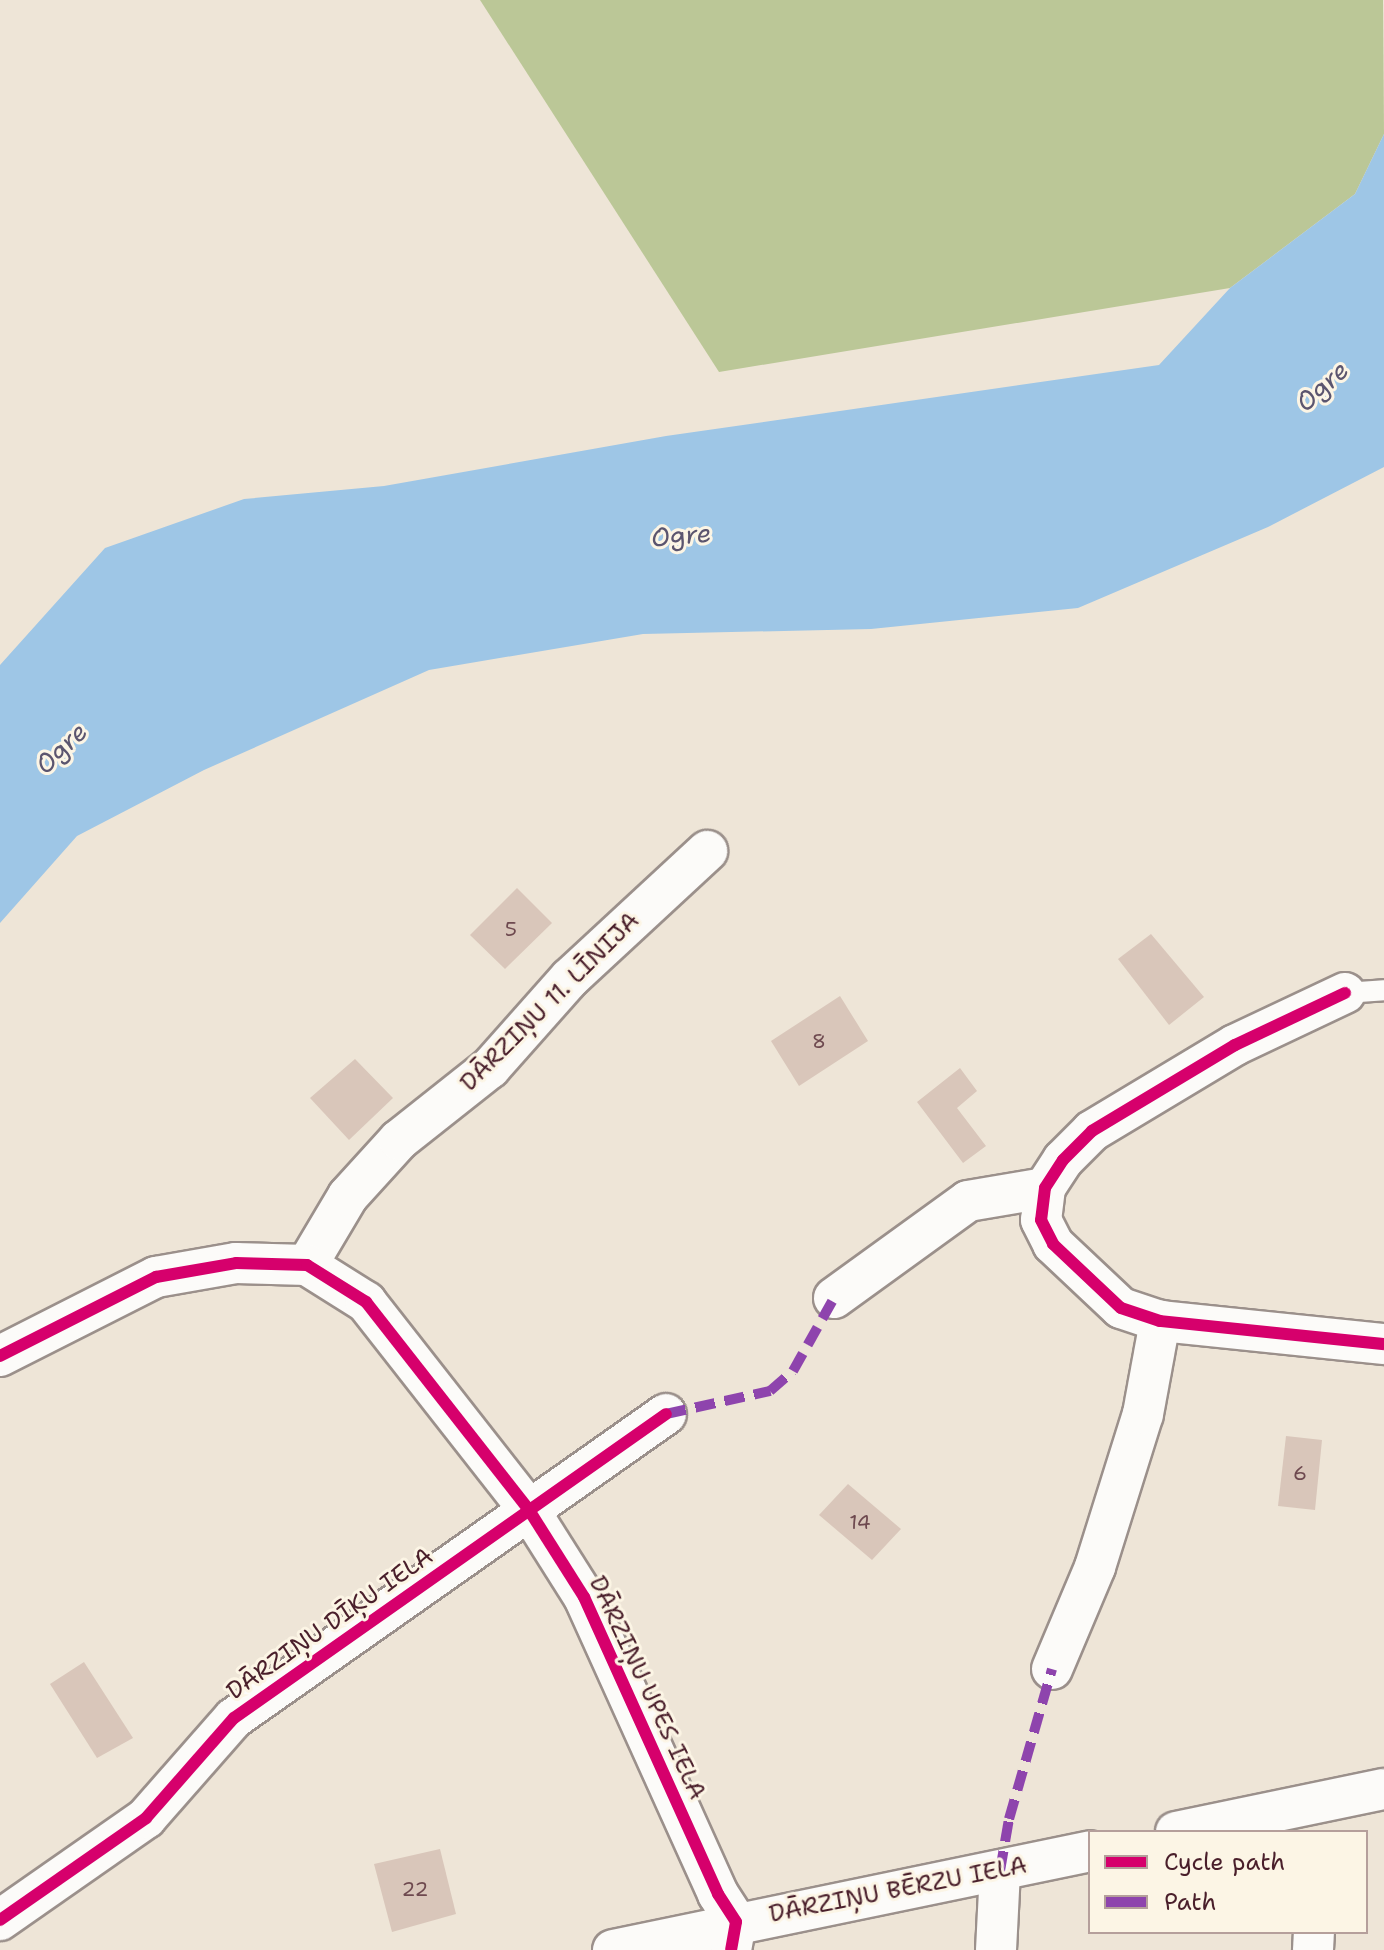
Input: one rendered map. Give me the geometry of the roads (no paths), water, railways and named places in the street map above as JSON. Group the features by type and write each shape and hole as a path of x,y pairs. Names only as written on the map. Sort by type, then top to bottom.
{"street":[{"name":"DĀRZIŅU 11. LĪNIJA","path":"307,1265 348,1196 399,1140 490,1068 570,978 707,851"},
{"path":"1345,993 1235,1045 1092,1131 1063,1160 1045,1188 1041,1220 1053,1244 1121,1308 1160,1321 1384,1344"},
{"path":"834,1298 968,1201 1045,1188"},
{"path":"0,1356 156,1277 236,1263 307,1265"},
{"name":"DĀRZIŅU UPES IELA","path":"307,1265 366,1302 529,1510 584,1597 734,1936"},
{"path":"1052,1669 1095,1567 1143,1414 1160,1321"},
{"name":"DĀRZIŅU DĪĶU IELA","path":"0,1920 146,1818 234,1718 666,1414"},
{"path":"1194,1830 1317,1816 1384,1789"},
{"name":"DĀRZIŅU BĒRZU IELA","path":"613,1950 734,1936 1088,1851"},
{"path":"996,1950 1000,1871"}],"lane":[{"path":"1345,993 1384,990"}],"water":[{"name":"Ogre","path":"1384,134 1384,467 1268,527 1078,608 871,629 643,634 429,670 204,770 77,836 0,923 0,665 105,548 244,499 384,486 666,436 1159,365 1230,288 1355,194"}]}
